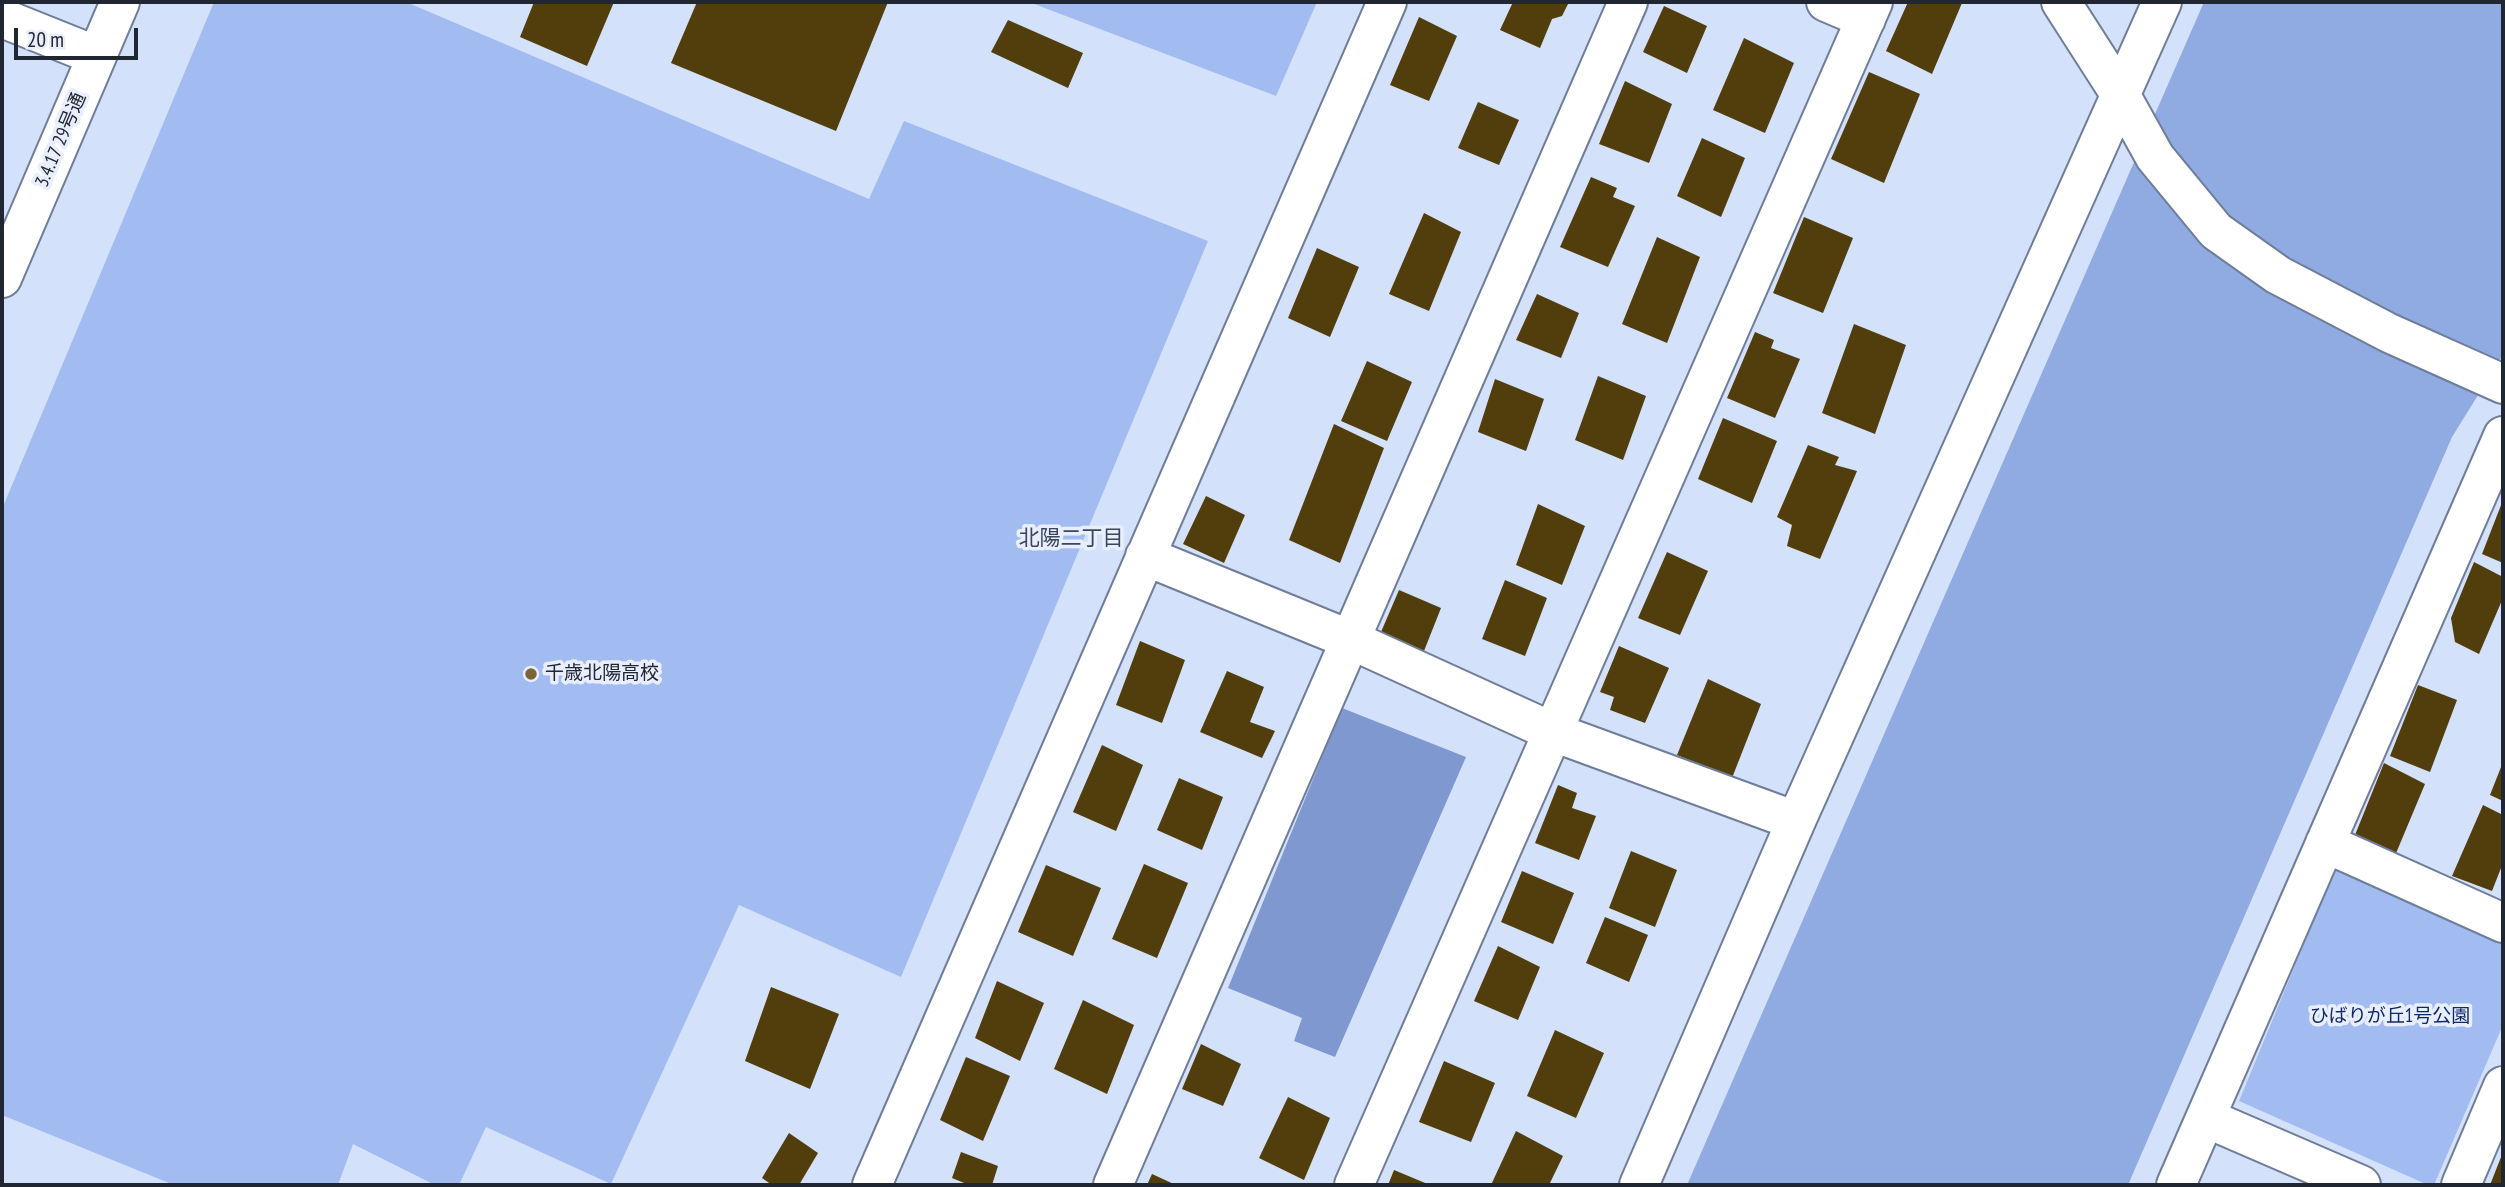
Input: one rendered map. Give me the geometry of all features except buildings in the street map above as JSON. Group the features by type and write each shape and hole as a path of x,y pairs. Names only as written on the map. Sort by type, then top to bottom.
{"street":[{"name":"3.4.17 29号通","path":"2,278 120,2"},
{"path":"872,1185 1387,2"},
{"path":"1113,1185 1628,2"},
{"path":"1354,1185 1870,10 1826,2"},
{"path":"2061,2 2120,94 2155,157 2216,231 2278,275 2389,333 2503,384"},
{"path":"1639,1185 1796,821 2162,2"},
{"path":"2,18 97,56"},
{"path":"2176,1185 2503,436"},
{"path":"1146,556 1351,640 1553,733 1796,821"},
{"path":"2325,843 2503,923"},
{"path":"2461,1185 2503,1086"},
{"path":"2206,1118 2361,1185"}],"green space":[{"name":"千歳北陽高校","path":"214,2 406,2 869,199 904,121 1208,241 901,977 739,905 611,1184 486,1127 459,1185 435,1185 353,1144 338,1185 174,1185 2,1115 2,509"},
{"path":"1029,2 1317,2 1276,96"},
{"name":"ひばりが丘1号公園","path":"2336,866 2503,943 2503,1025 2434,1185 2428,1185 2239,1101"}],"shaded area":[{"path":"2204,2 2503,2 2503,355 2452,437 2128,1185 1687,1185"},
{"path":"1342,708 1466,757 1335,1057 1294,1041 1302,1018 1228,988"}],"place":[{"name":"千歳北陽高校","path":"531,674"}],"district":[{"name":"北陽二丁目","path":"1071,539"}]}
